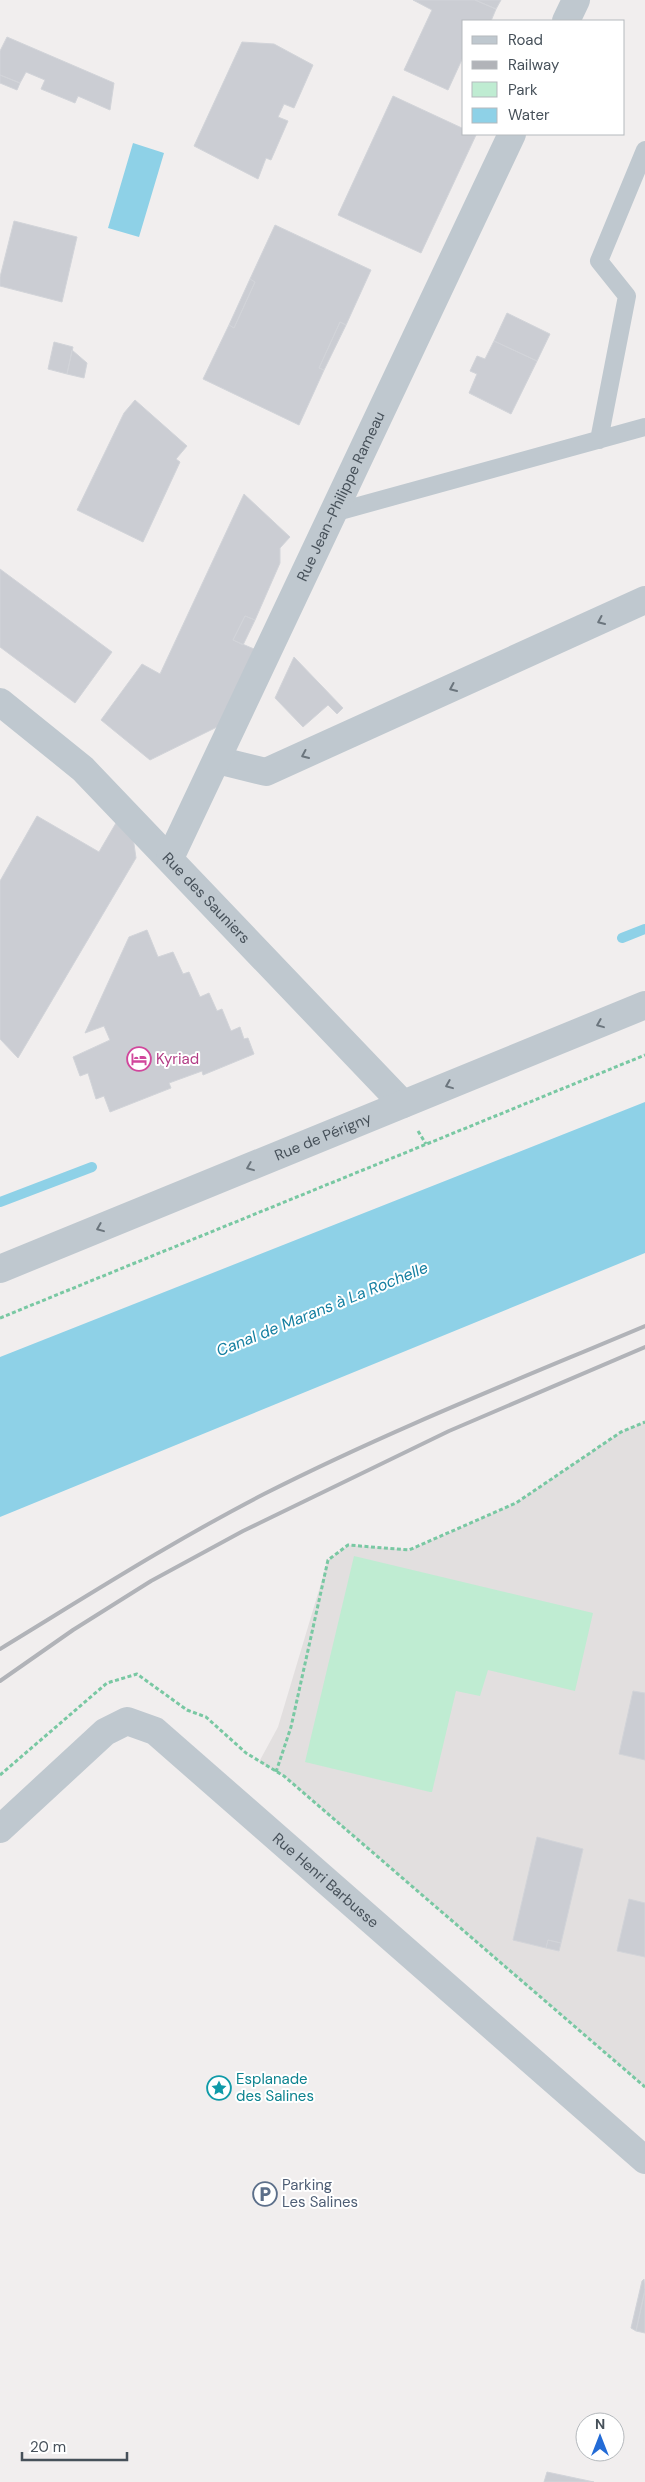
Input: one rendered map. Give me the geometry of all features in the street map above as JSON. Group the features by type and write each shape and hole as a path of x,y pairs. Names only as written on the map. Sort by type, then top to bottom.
{"street":[{"path":"566,20 576,0"},
{"name":"Rue Jean-Philippe Rameau","path":"170,858 512,135"},
{"path":"216,760 266,772 645,600"},
{"name":"Rue des Sauniers","path":"0,702 83,769 403,1104"},
{"name":"Rue de Périgny","path":"0,1270 645,1006"},
{"name":"Rue Henri Barbusse","path":"0,1829 105,1732 127,1721 155,1731 645,2160"}],"lane":[{"path":"599,440 627,296 598,261 645,150"},
{"path":"333,513 645,428"}],"path":[{"path":"0,1318 645,1054"},
{"path":"276,1772 291,1727 328,1560 348,1545 409,1550 456,1530 516,1503 621,1432 645,1422"},
{"path":"259,1762 284,1776 645,2087"}],"shaded area":[{"path":"645,1422 645,2087 284,1776 259,1762 278,1727 328,1560 348,1545 409,1550 456,1530 516,1503 621,1432"}],"green space":[{"path":"354,1556 593,1613 575,1691 488,1670 480,1696 456,1691 432,1792 305,1762"}],"water":[{"path":"133,143 164,153 139,237 108,228"},
{"name":"Canal de Marans à La Rochelle","path":"645,1102 645,1253 0,1517 0,1357"}],"building":[{"path":"413,0 475,0 496,9 491,20 462,20 462,59 448,90 404,70 432,10"},
{"path":"475,0 501,0 496,9"},
{"path":"7,37 114,83 110,110 78,96 75,103 41,89 45,80 26,72 20,83 0,75 0,51"},
{"path":"242,42 274,44 313,65 294,108 284,104 278,117 288,121 271,160 266,158 258,179 194,146"},
{"path":"0,75 20,83 17,90 0,83"},
{"path":"393,96 462,128 462,135 476,135 421,253 338,215"},
{"path":"14,221 77,237 62,302 0,286 0,277"},
{"path":"275,225 371,270 346,325 340,322 319,368 324,370 299,425 203,379 229,325 234,328 255,282 250,279"},
{"path":"250,279 255,282 234,328 229,325"},
{"path":"507,313 550,334 537,361 494,341"},
{"path":"340,322 346,325 324,370 319,368"},
{"path":"494,341 537,361 511,414 469,393 477,374 470,371 477,356 485,359"},
{"path":"54,342 73,347 67,374 48,369"},
{"path":"72,350 87,363 84,378 67,374"},
{"path":"135,400 187,446 176,459 180,462 143,542 77,510 124,413"},
{"path":"244,494 290,537 280,548 280,563 255,620 245,616 233,640 254,649 219,726 150,760 101,720 142,664 160,674"},
{"path":"0,569 112,652 75,703 0,647"},
{"path":"245,616 255,620 243,645 233,640"},
{"path":"294,657 343,708 337,714 328,705 303,727 275,698"},
{"path":"37,816 99,852 116,823 133,837 136,858 18,1058 0,1039 0,881"},
{"path":"147,930 158,957 173,952 183,974 189,972 200,997 209,993 217,1011 222,1009 231,1031 240,1027 244,1039 248,1038 254,1054 203,1075 202,1071 169,1083 171,1088 110,1112 104,1096 96,1099 88,1073 80,1076 73,1057 110,1040 104,1026 85,1033 129,937"},
{"path":"633,1691 645,1693 645,1760 619,1754"},
{"path":"537,1837 583,1849 561,1943 548,1940 546,1948 513,1940"},
{"path":"629,1899 645,1903 645,1957 617,1951"},
{"path":"548,1940 561,1943 559,1951 546,1948"},
{"path":"644,2279 645,2290 636,2331 631,2328"},
{"path":"645,2290 645,2333 636,2331"},
{"path":"547,2472 594,2482 544,2482"}],"waterway":[{"path":"622,938 645,929"},
{"path":"0,1202 92,1167"}],"railway":[{"path":"0,1649 163,1550 264,1494 405,1427 645,1326"},
{"path":"0,1681 73,1630 151,1581 243,1531 449,1431 645,1347"}],"place":[{"name":"Kyriad","path":"139,1059"},
{"name":"Esplanade des Salines","path":"219,2088"},
{"name":"Parking Les Salines","path":"265,2194"}]}
